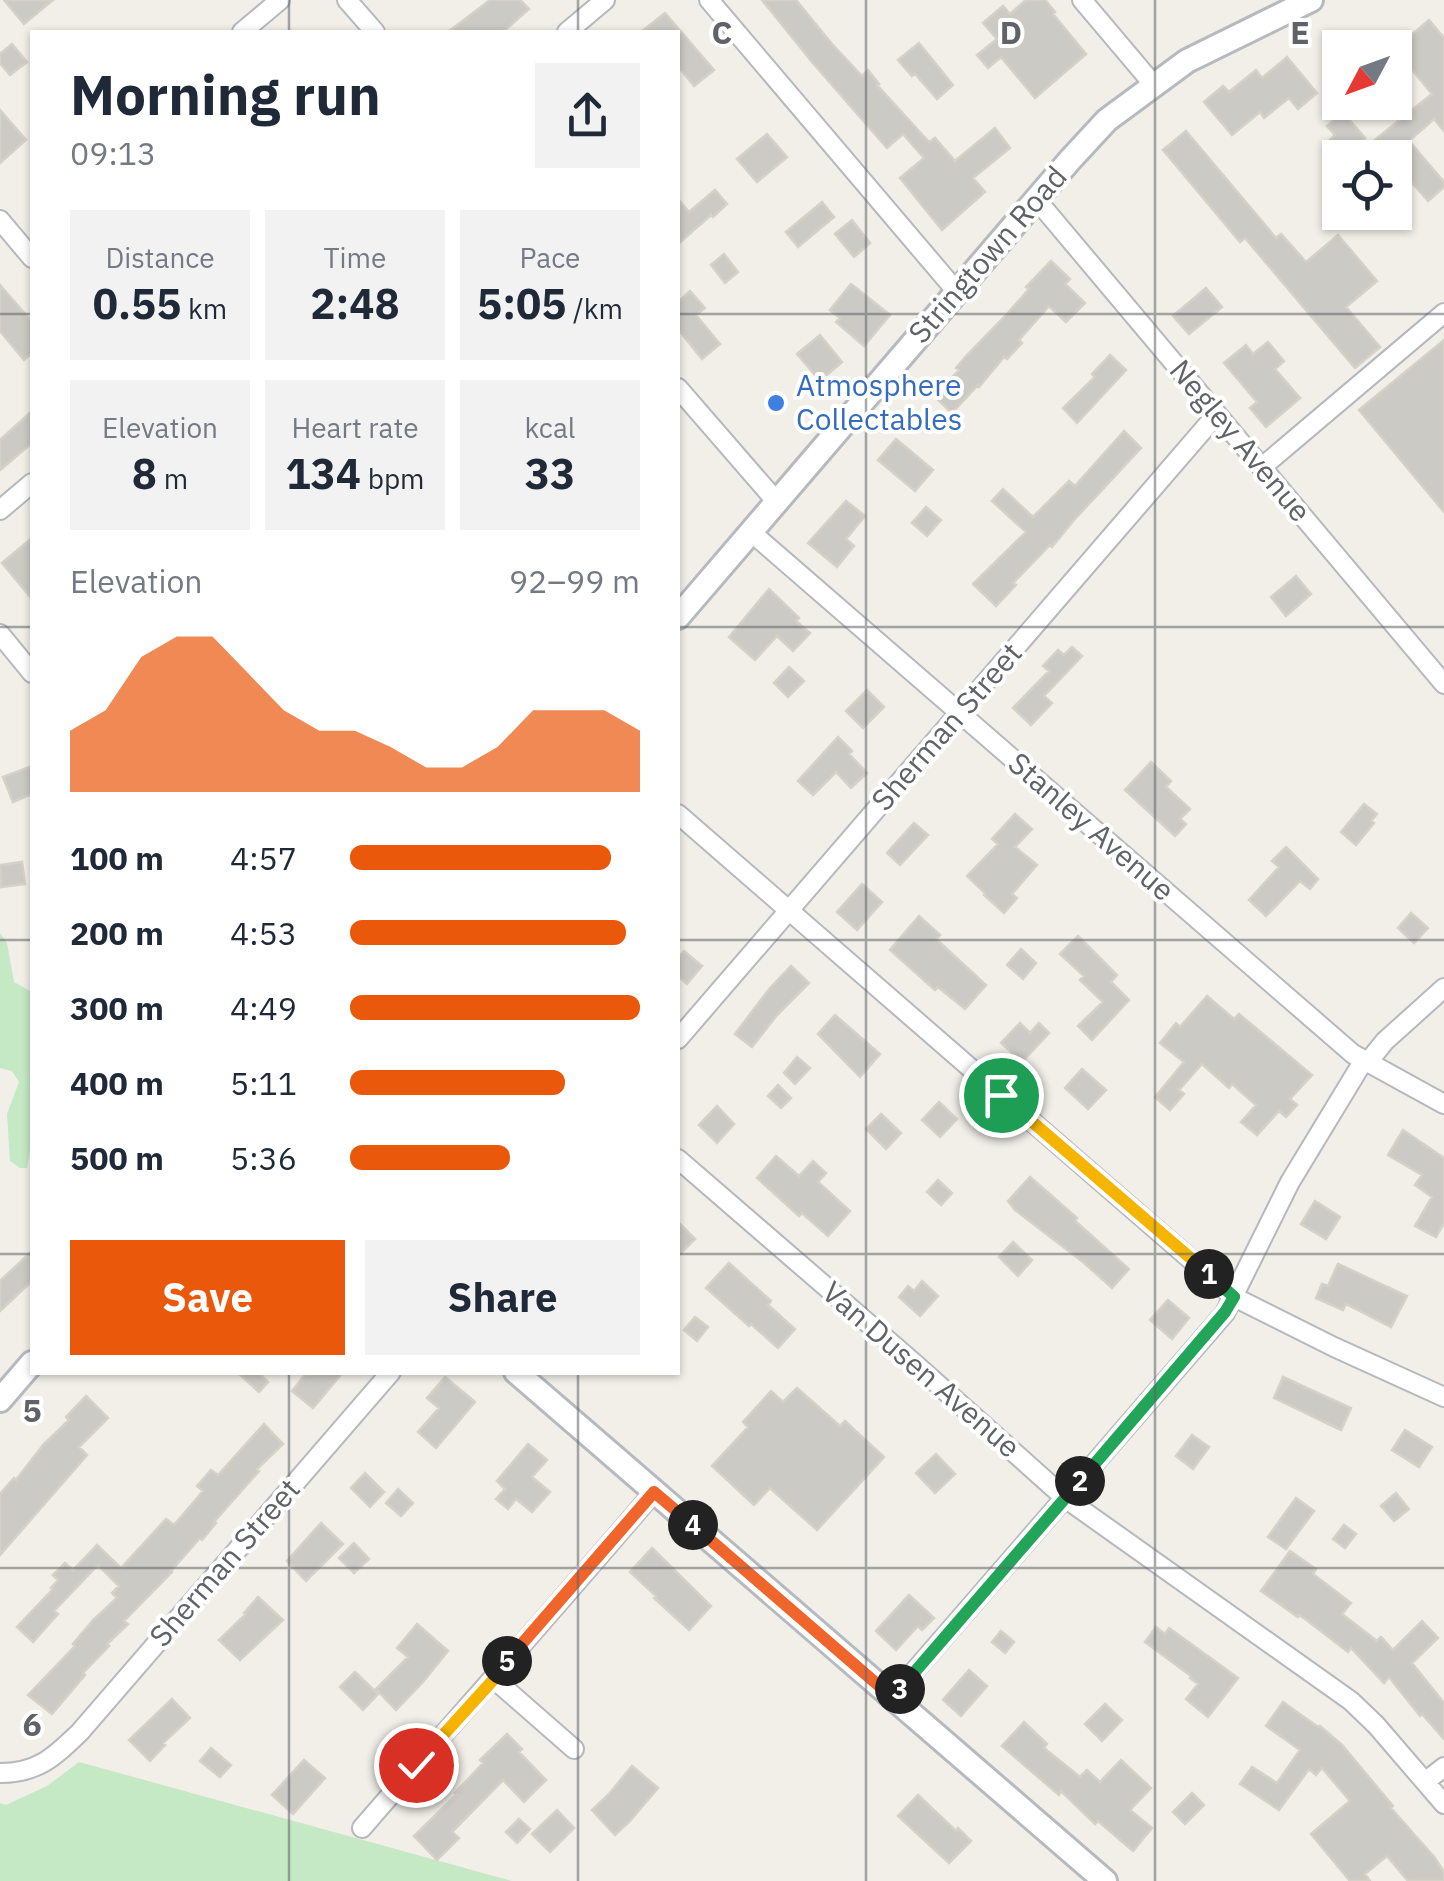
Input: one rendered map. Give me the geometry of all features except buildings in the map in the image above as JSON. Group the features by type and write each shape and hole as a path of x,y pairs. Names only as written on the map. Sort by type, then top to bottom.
{"main road":[{"name":"Stringtown Road","path":"680,615 1107,120 1187,61 1311,0"},
{"path":"2,1396 30,1365"},
{"path":"519,1375 1105,1881"}],"street":[{"path":"244,30 280,0"},
{"path":"348,0 373,30"},
{"path":"569,30 605,0"},
{"path":"709,0 957,292"},
{"path":"1082,0 1152,84"},
{"name":"Negley Avenue","path":"1036,199 1444,684"},
{"path":"0,220 30,256"},
{"path":"1262,467 1444,312"},
{"path":"680,390 776,501"},
{"name":"Sherman Street","path":"680,1037 1217,414"},
{"path":"0,510 30,485"},
{"name":"Stanley Avenue","path":"751,532 1353,1054 1444,1104"},
{"path":"0,634 30,672"},
{"path":"680,816 1234,1297 1444,1397"},
{"path":"892,1697 1225,1312 1290,1182 1341,1094 1385,1041 1444,988"},
{"name":"Van Dusen Avenue","path":"680,1162 1065,1498 1351,1702 1444,1804"},
{"name":"Sherman Street","path":"0,1772 42,1766 80,1732 387,1375"},
{"path":"362,1828 654,1492"},
{"path":"494,1679 574,1749"},
{"path":"1426,1781 1444,1766"}],"green space":[{"path":"0,933 7,943 14,982 30,991 27,1168 10,1161 7,1114 19,1082 12,1071 0,1068"},
{"path":"79,1762 512,1881 0,1881 0,1803 6,1805 47,1786"}],"place":[{"name":"Atmosphere Collectables","path":"776,403"}],"route":[{"path":"416,1765 654,1492 892,1697 974,1604 1234,1297 1001,1095"}]}
